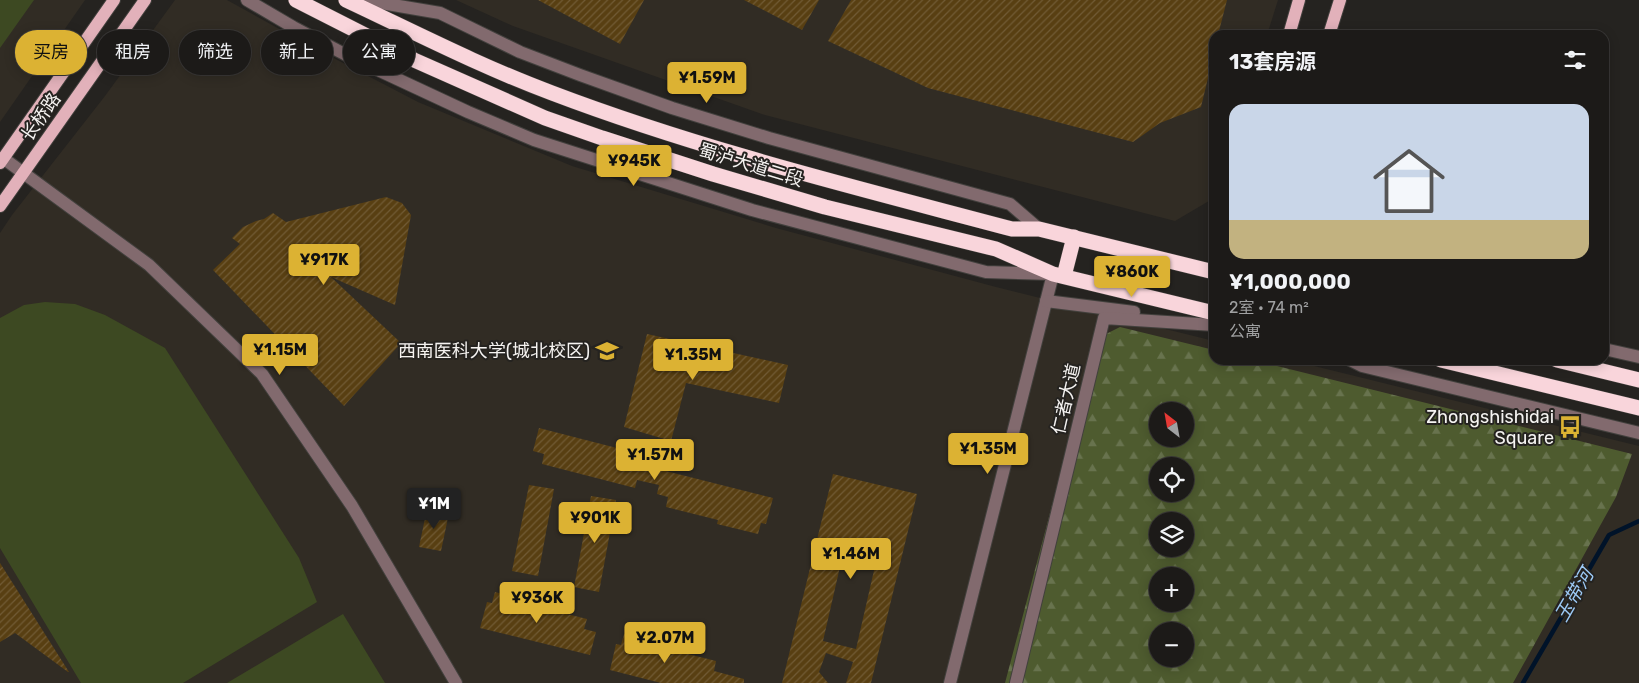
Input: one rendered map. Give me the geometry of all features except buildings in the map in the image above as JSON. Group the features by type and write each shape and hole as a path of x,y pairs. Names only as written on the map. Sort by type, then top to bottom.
{"highway":[{"name":"蜀泸大道二段","path":"296,0 414,60 545,118 602,138 713,174 825,207 996,249 1059,275 1209,312"},
{"name":"蜀泸大道二段","path":"346,0 492,68 551,93 608,114 719,150 1012,229 1039,229 1209,271"},
{"path":"1059,275 1074,238"},
{"path":"1462,365 1639,408"},
{"path":"1578,365 1639,380"}],"main road":[{"name":"长桥路","path":"2,161 114,0"},
{"name":"长桥路","path":"0,206 145,0"},
{"path":"1290,30 1299,0"},
{"path":"1331,30 1340,0"}],"street":[{"path":"247,0 350,57 468,112 534,140 752,210 986,272 1059,275 1046,301 950,683"},
{"path":"364,0 440,13 520,52 580,76 672,108 769,138 1010,204 1039,229"},
{"path":"2,161 24,172 149,264 262,374 352,506 456,683"},
{"name":"仁者大道","path":"1046,301 1209,322"},
{"name":"仁者大道","path":"1016,683 1104,318 1209,323"},
{"path":"1609,350 1639,357"},
{"path":"1360,365 1639,433"}],"shaded area":[{"path":"0,0 85,0 64,30 15,30 15,75 33,75 0,122"},
{"name":"西南医科大学(城北校区)","path":"175,0 227,0 281,30 261,30 261,75 333,75 333,58 343,63 343,75 366,75 418,102 572,166 776,228 996,287 1209,340 1209,365 1310,365 1639,446 1639,683 0,683 0,233 120,75 169,75 169,30 153,30"},
{"path":"456,0 1278,0 1269,30 1209,30 1209,201 1175,221 765,115 513,26"}],"green space":[{"path":"0,0 34,0 0,48"},
{"path":"45,302 75,304 105,315 165,348 299,558 317,602 183,683 81,683 0,548 0,318 24,305"},
{"path":"1120,327 1209,349 1209,365 1273,365 1632,454 1616,497 1513,683 1005,683 1096,339"},
{"path":"343,614 385,683 227,683 331,621"}],"waterway":[{"name":"玉带河","path":"1523,683 1609,535 1639,521"}],"place":[{"name":"西南医科大学(城北校区)","path":"607,351"},
{"name":"Zhongshishidai Square","path":"1570,427"}]}
